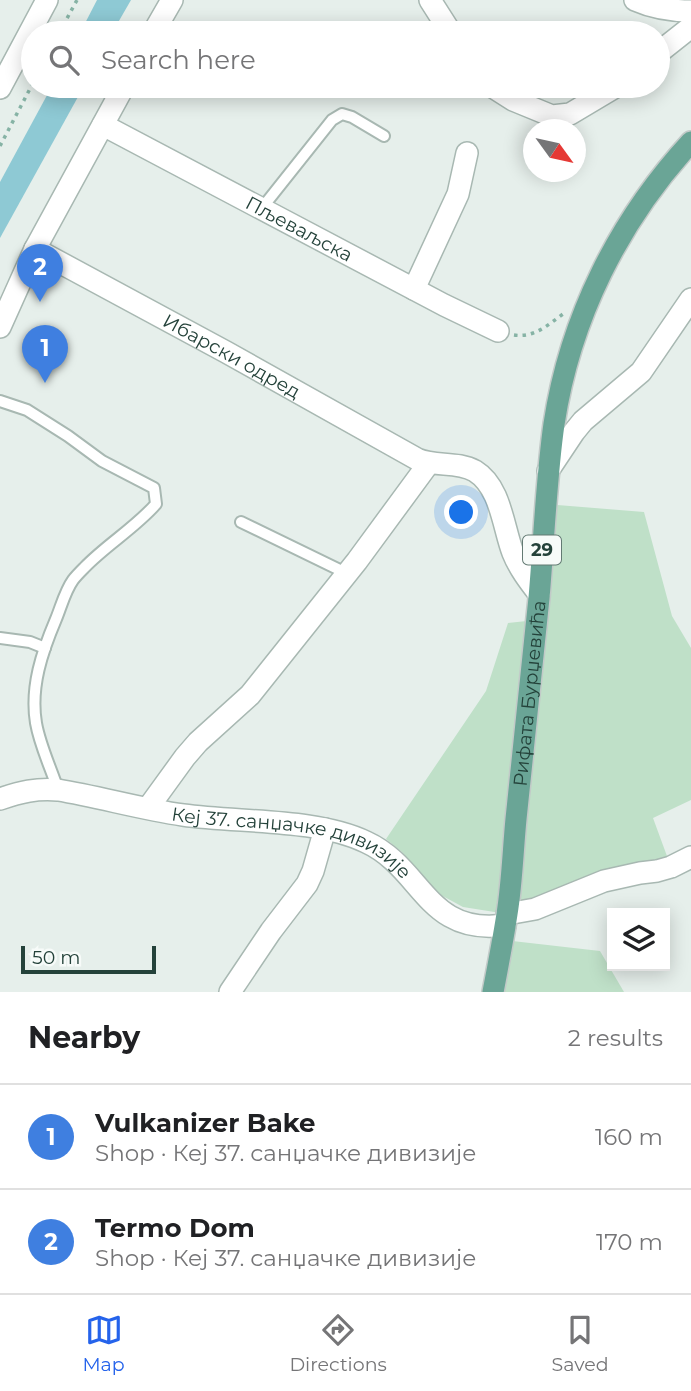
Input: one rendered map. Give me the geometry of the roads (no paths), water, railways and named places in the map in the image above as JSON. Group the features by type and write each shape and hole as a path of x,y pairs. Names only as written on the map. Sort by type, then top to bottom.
{"main road":[{"name":"Рифата Бурџевића","path":"494,992 506,919 539,594 548,471 563,380 576,330 615,246 669,165 691,142"}],"street":[{"path":"160,21 172,0"},
{"path":"430,0 443,21"},
{"path":"635,0 673,11 691,11"},
{"path":"34,21 44,1"},
{"path":"670,44 691,27"},
{"path":"0,88 21,46"},
{"path":"0,327 36,249 118,98"},
{"path":"510,98 552,116 570,114 597,98"},
{"name":"Пљеваљска","path":"103,125 498,331"},
{"path":"414,289 458,194 467,153"},
{"name":"Ибарски одред","path":"36,249 417,459 475,471 485,479 494,493 516,560 539,594"},
{"name":"Рифата Бурџевића","path":"548,471 583,421 641,372 691,299"},
{"path":"148,808 185,757 250,695 385,524 429,463"},
{"name":"Кеј 37. санџачке дивизије","path":"0,799 24,791 58,790 188,816 326,829 355,836 382,850 402,868 431,902 448,916 480,926 506,919"},
{"path":"230,992 307,884 326,829"},
{"path":"506,919 604,881 657,871 691,857"}],"lane":[{"path":"262,208 332,120 341,114 352,117 384,136"},
{"path":"0,401 27,410 102,461 154,488 156,504 148,514 99,552 72,580 45,648 37,677 34,709 40,737 58,790"},
{"path":"241,522 346,573"},
{"path":"0,638 30,642 45,648"}],"water":[{"path":"97,0 131,0 119,21 86,21"},
{"path":"46,98 77,98 0,238 0,182"}],"place":[{"name":"Termo Dom","path":"40,302"},
{"name":"Vulkanizer Bake","path":"45,383"}]}
